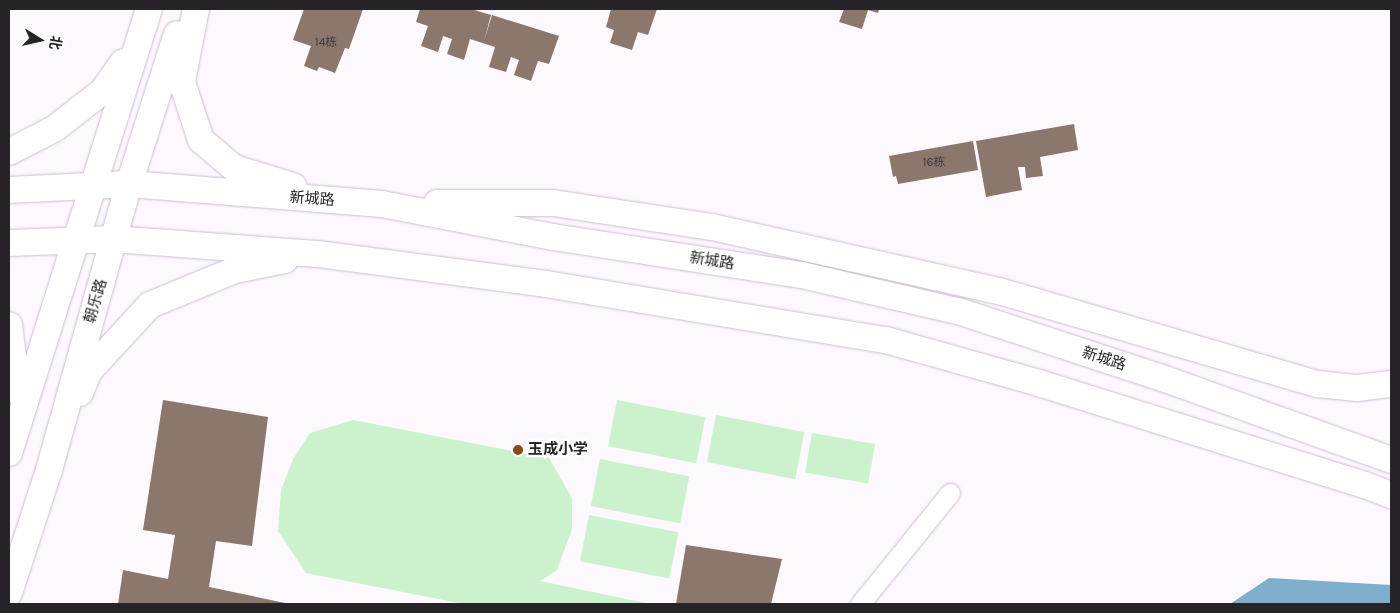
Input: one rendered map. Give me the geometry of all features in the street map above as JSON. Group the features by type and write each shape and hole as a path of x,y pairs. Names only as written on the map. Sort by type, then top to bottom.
{"street":[{"path":"9,453 74,239 149,9"},
{"name":"朝乐路","path":"9,593 49,470 129,184 185,9"},
{"path":"196,9 182,82 201,140 234,168 305,190 366,203 553,203 712,227 999,291 1262,370 1318,384 1357,388 1391,384"},
{"path":"9,152 54,129 103,91 140,36"},
{"name":"新城路","path":"9,190 129,184 366,203 553,237 802,275 961,312 1165,379 1391,460"},
{"path":"9,243 113,239 319,254 546,284 886,340 1048,386 1365,485 1391,496"},
{"path":"49,470 89,371 150,305 235,270 319,254"},
{"path":"9,325 13,356 9,390"},
{"path":"860,604 950,493"}],"green space":[{"path":"617,400 705,417 696,463 608,446"},
{"path":"716,415 804,432 795,479 707,462"},
{"path":"353,420 549,458 572,498 572,529 557,570 540,581 650,604 464,604 306,573 278,531 281,490 293,459 310,433"},
{"path":"812,433 875,444 868,484 805,472"},
{"path":"600,459 689,476 680,523 591,506"},
{"path":"589,515 678,532 669,579 580,561"}],"water":[{"path":"1269,578 1391,585 1391,604 1230,604"}],"building":[{"path":"304,9 363,9 349,49 345,48 335,73 319,67 317,71 304,66 311,46 293,40"},
{"path":"420,9 471,9 491,15 484,41 492,15 559,36 549,64 538,61 531,81 514,75 519,60 511,57 506,72 489,67 495,47 470,39 464,60 447,54 452,39 443,36 438,52 421,46 428,26 416,22"},
{"path":"611,9 657,9 648,35 638,32 632,50 610,43 614,30 606,27"},
{"path":"844,9 879,9 878,13 868,10 862,29 839,22"},
{"path":"1074,124 1078,150 1040,157 1043,176 1026,178 1025,167 1018,167 1022,190 986,197 976,141"},
{"path":"973,141 978,170 898,184 896,176 893,177 889,156"},
{"path":"163,400 268,417 252,546 216,541 209,587 290,604 118,604 123,570 168,579 175,535 143,530"},
{"path":"686,545 782,559 771,604 676,604"}],"place":[{"name":"玉成小学","path":"518,450"}]}
